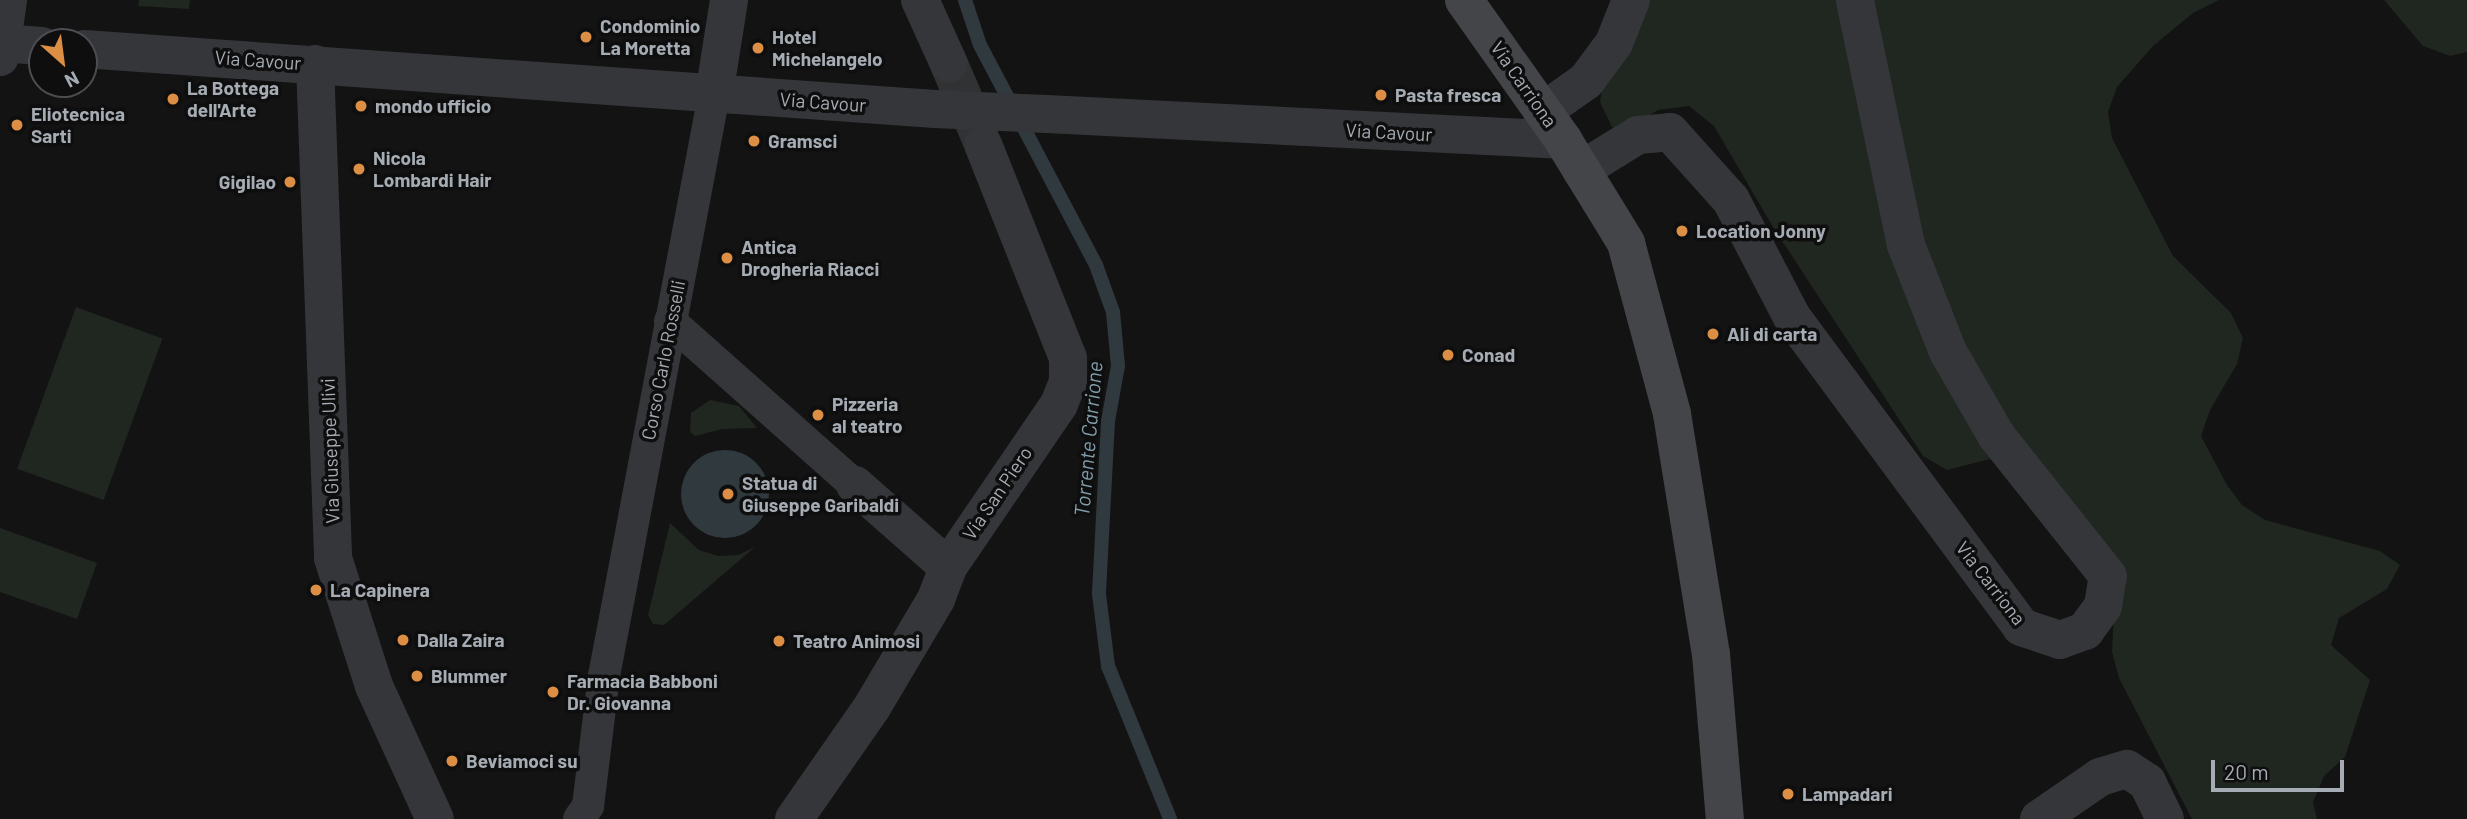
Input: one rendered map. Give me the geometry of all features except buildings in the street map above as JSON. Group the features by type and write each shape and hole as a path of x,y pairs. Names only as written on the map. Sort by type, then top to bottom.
{"main road":[{"name":"Via Carriona","path":"1464,0 1562,141 1626,243 1672,414 1711,654 1725,819"}],"street":[{"path":"8,0 12,47"},
{"name":"Corso Carlo Rosselli","path":"579,819 588,806 598,721 714,95 729,0"},
{"path":"920,0 949,64"},
{"path":"1562,141 1586,80 1614,43 1631,0"},
{"name":"Via Carriona","path":"1562,141 1670,132 1731,200 1793,317 2021,627 2060,640 2085,631 2103,606 2108,576 1996,435 1948,352 1906,245 1855,0"},
{"name":"Via Cavour","path":"98,50 935,109 1562,141"},
{"name":"Via Giuseppe Ulivi","path":"315,64 333,558 374,686 435,819"},
{"name":"Via San Piero","path":"794,819 872,707 936,599 948,567 1059,404 1068,382 1068,358 983,144"},
{"path":"670,321 948,567"},
{"path":"2039,819 2100,777 2127,769 2147,782 2165,819"}],"shaded area":[{"path":"139,0 190,0 189,9 138,6"},
{"path":"1649,0 2219,0 2193,13 2153,46 2117,87 2108,112 2112,138 2173,256 2231,313 2243,338 2237,364 2210,410 2201,436 2227,485 2242,505 2265,520 2380,551 2400,565 2387,589 2339,618 2331,645 2370,680 2345,757 2324,776 2313,802 2317,819 2192,819 2119,678 2112,652 2116,570 1998,457 1947,470 1923,456 1773,227 1714,126 1689,106 1658,110 1624,131 1612,127 1600,102 1602,90"},
{"path":"2384,0 2467,0 2467,52 2450,56 2423,46"},
{"path":"76,307 162,338 104,500 17,469"},
{"path":"710,400 739,406 757,428 722,429 695,436 690,432 691,413"},
{"path":"725,450 742,453 756,463 766,477 769,494 766,511 756,525 742,535 725,538 708,535 694,525 684,511 681,494 684,477 694,463 708,453"},
{"path":"670,523 699,550 718,556 738,555 755,547 664,625 653,624 648,615"},
{"path":"0,528 97,563 77,619 0,592"}],"waterway":[{"name":"Torrente Carrione","path":"965,0 980,45 1096,265 1113,312 1118,366 1108,421 1099,594 1108,666 1170,819"}],"tunnel":[{"path":"949,64 981,139"}],"place":[{"name":"Condominio La Moretta","path":"586,37"},
{"name":"Hotel Michelangelo","path":"758,48"},
{"name":"Pasta fresca","path":"1381,95"},
{"name":"La Bottega dell'Arte","path":"173,99"},
{"name":"mondo ufficio","path":"361,106"},
{"name":"Eliotecnica Sarti","path":"17,125"},
{"name":"Gramsci","path":"754,141"},
{"name":"Nicola Lombardi Hair","path":"359,169"},
{"name":"Gigilao","path":"290,182"},
{"name":"Location Jonny","path":"1682,231"},
{"name":"Antica Drogheria Riacci","path":"727,258"},
{"name":"Ali di carta","path":"1713,334"},
{"name":"Conad","path":"1448,355"},
{"name":"Pizzeria al teatro","path":"818,415"},
{"name":"Statua di Giuseppe Garibaldi","path":"728,494"},
{"name":"La Capinera","path":"316,590"},
{"name":"Dalla Zaira","path":"403,640"},
{"name":"Teatro Animosi","path":"779,641"},
{"name":"Blummer","path":"417,676"},
{"name":"Farmacia Babboni Dr. Giovanna","path":"553,692"},
{"name":"Beviamoci su","path":"452,761"},
{"name":"Lampadari","path":"1788,794"}]}
